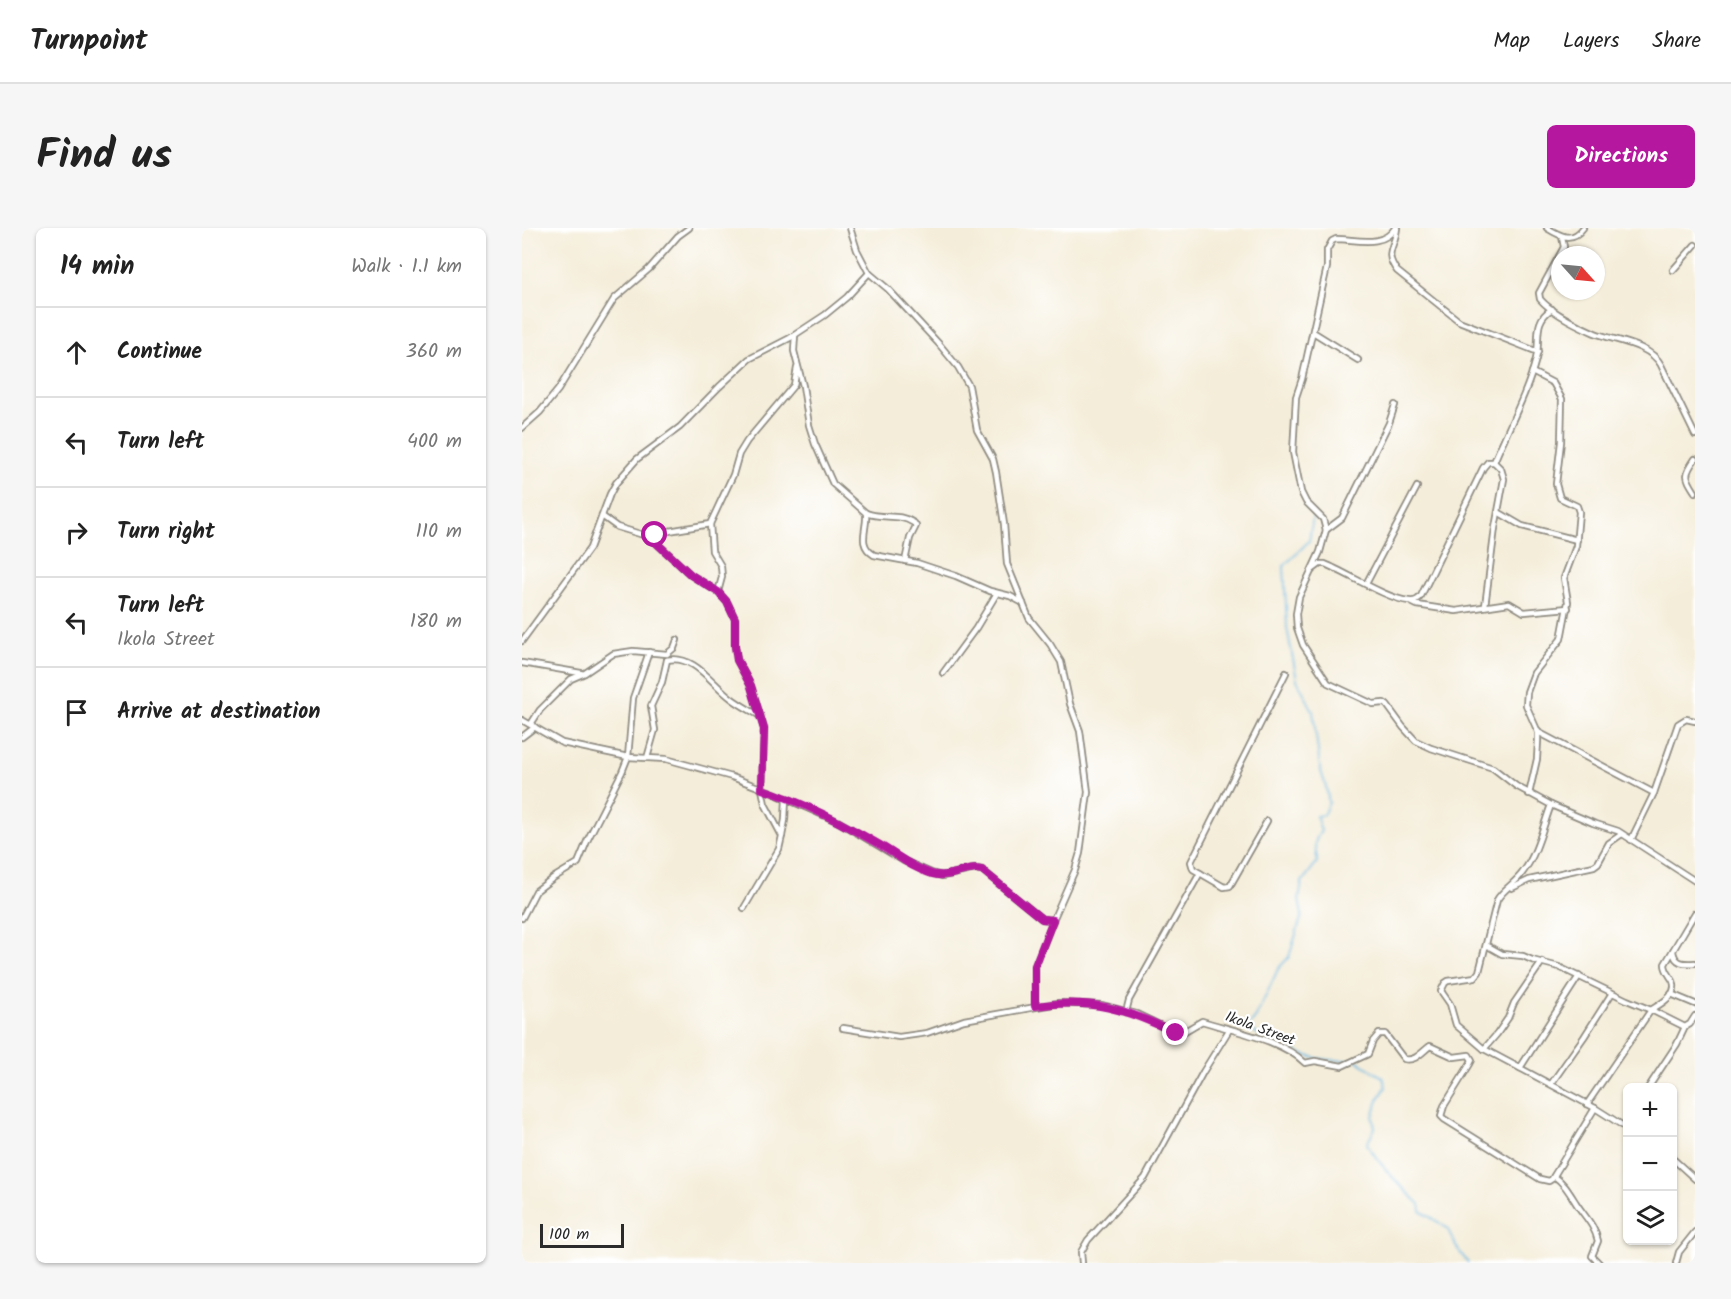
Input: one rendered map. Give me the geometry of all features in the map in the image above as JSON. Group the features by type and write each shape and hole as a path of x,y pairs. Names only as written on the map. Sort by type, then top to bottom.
{"street":[{"path":"522,428 540,412 558,390 614,299 649,269 688,228"},
{"path":"850,228 857,250 869,273 888,289 939,344 958,367 969,386 977,430 993,459 996,472 1007,564 1029,618 1061,662 1070,704 1080,731 1088,792 1080,854 1035,966 1035,1006"},
{"path":"1396,228 1387,238 1379,240 1340,239 1332,241 1327,250 1328,267 1296,397 1293,452 1301,492 1306,502 1323,519 1326,530 1320,552 1299,597 1296,615 1297,628 1303,645 1328,683 1373,704 1384,703 1416,741 1493,768 1528,794 1622,834 1695,881"},
{"path":"1396,228 1390,261 1397,271 1459,321 1538,352"},
{"path":"1547,228 1562,237 1576,235 1583,228"},
{"path":"1562,237 1564,247 1538,296 1552,309 1594,333 1637,347 1654,356 1661,365 1695,435"},
{"path":"1674,270 1695,245"},
{"path":"522,641 590,548 610,494 616,483 637,459 680,427 749,359 795,335 828,314 869,273"},
{"path":"1494,462 1532,372 1538,352 1536,338 1540,322 1544,314 1552,309"},
{"path":"1313,332 1358,360"},
{"path":"795,335 794,351 803,386 809,425 830,478 866,513 876,517 897,516 916,526 910,538 905,561"},
{"path":"718,592 722,577 721,566 712,551 710,524 733,476 739,454 747,441 794,385 798,365"},
{"path":"1528,794 1537,759 1538,732 1526,705 1534,673 1561,639 1569,602 1564,578 1572,561 1577,540 1578,508 1562,500 1556,488 1561,442 1562,399 1553,383 1532,372"},
{"path":"1326,530 1342,518 1389,423 1395,405"},
{"path":"1695,459 1686,472 1686,477 1695,492"},
{"path":"1411,601 1418,600 1424,592 1483,468 1488,462 1494,462 1501,469 1504,479 1497,512 1485,606"},
{"path":"1366,584 1416,487"},
{"path":"1497,512 1522,526 1577,540"},
{"path":"866,513 864,544 874,555 905,561 956,576 1023,603"},
{"path":"602,516 617,527 650,537 691,575 718,592 727,602 735,619 737,660 751,686 764,729 762,789 765,804 782,836"},
{"path":"650,537 710,524"},
{"path":"1312,570 1320,564 1325,564 1417,605 1456,611 1509,603 1527,612 1568,608"},
{"path":"943,673 976,628 997,593"},
{"path":"522,737 533,726 540,710 571,679 585,673 613,654 650,652 667,654 674,648 676,640"},
{"path":"522,918 536,891 578,863 628,757 633,698 650,652"},
{"path":"647,758 655,730 651,706 662,682 668,660 667,654"},
{"path":"668,660 683,660 695,666 731,699 760,716"},
{"path":"522,663 585,673"},
{"path":"1267,822 1230,886 1224,887 1193,869 1191,862 1286,673"},
{"path":"522,720 562,743 628,757 666,759 708,770 762,789 839,822 904,861 931,873 942,876 975,869 982,870 1042,919 1053,920"},
{"path":"1631,840 1654,793 1678,724 1686,720 1695,721"},
{"path":"1538,732 1654,793"},
{"path":"744,908 779,849 785,820 786,798"},
{"path":"1551,805 1529,864 1518,879 1500,895 1493,910 1481,968 1475,977 1448,981 1441,991 1450,1004 1456,1025 1484,1049 1623,1125"},
{"path":"1506,890 1529,880 1594,866 1609,843 1622,834"},
{"path":"1126,1012 1129,1000 1200,873"},
{"path":"1587,1104 1651,1010 1671,994 1674,984 1665,966 1695,913"},
{"path":"1486,945 1502,954 1523,956 1579,976 1612,993 1690,1026"},
{"path":"1672,951 1678,962 1695,963"},
{"path":"1484,1049 1503,1026 1514,1003 1542,962"},
{"path":"1520,1068 1579,976"},
{"path":"1551,1084 1612,993"},
{"path":"1671,994 1695,1005"},
{"name":"Ikola Street","path":"843,1028 899,1037 927,1033 964,1020 1035,1006 1058,1003 1092,1004 1137,1014 1176,1033 1185,1031 1202,1021 1274,1044 1298,1056 1305,1063 1315,1061 1342,1066 1368,1054 1373,1041 1379,1034 1385,1034 1404,1059 1417,1057 1430,1046 1454,1057 1469,1055 1472,1060 1444,1106 1441,1116 1540,1179 1549,1181 1554,1176"},
{"path":"1651,1083 1695,1016"},
{"path":"1082,1263 1081,1252 1088,1240 1145,1178 1228,1030"},
{"path":"1594,1108 1554,1176 1568,1189 1577,1205 1591,1220 1598,1240 1592,1256 1599,1263"},
{"path":"1677,1163 1695,1179"},
{"path":"1676,1263 1679,1252 1695,1232"}],"waterway":[{"path":"1314,511 1309,541 1284,566 1287,628 1297,680 1313,711 1320,768 1329,803 1323,815 1316,816 1321,831 1315,843 1317,862 1302,882 1299,900 1302,915 1289,957 1278,969 1256,1017 1249,1026 1255,1033 1278,1038 1302,1054 1325,1059 1349,1060"},
{"path":"1356,1060 1383,1077 1386,1087 1378,1100 1373,1117 1375,1128 1367,1144 1391,1176 1420,1204 1421,1211 1447,1228 1468,1263"}],"route":[{"path":"655,535 650,537 691,575 718,592 727,602 735,619 737,660 751,686 764,729 762,789 839,822 904,861 931,873 942,876 975,869 982,870 1042,919 1053,920 1035,966 1035,1006 1058,1003 1102,1005 1137,1014 1176,1033"}]}
